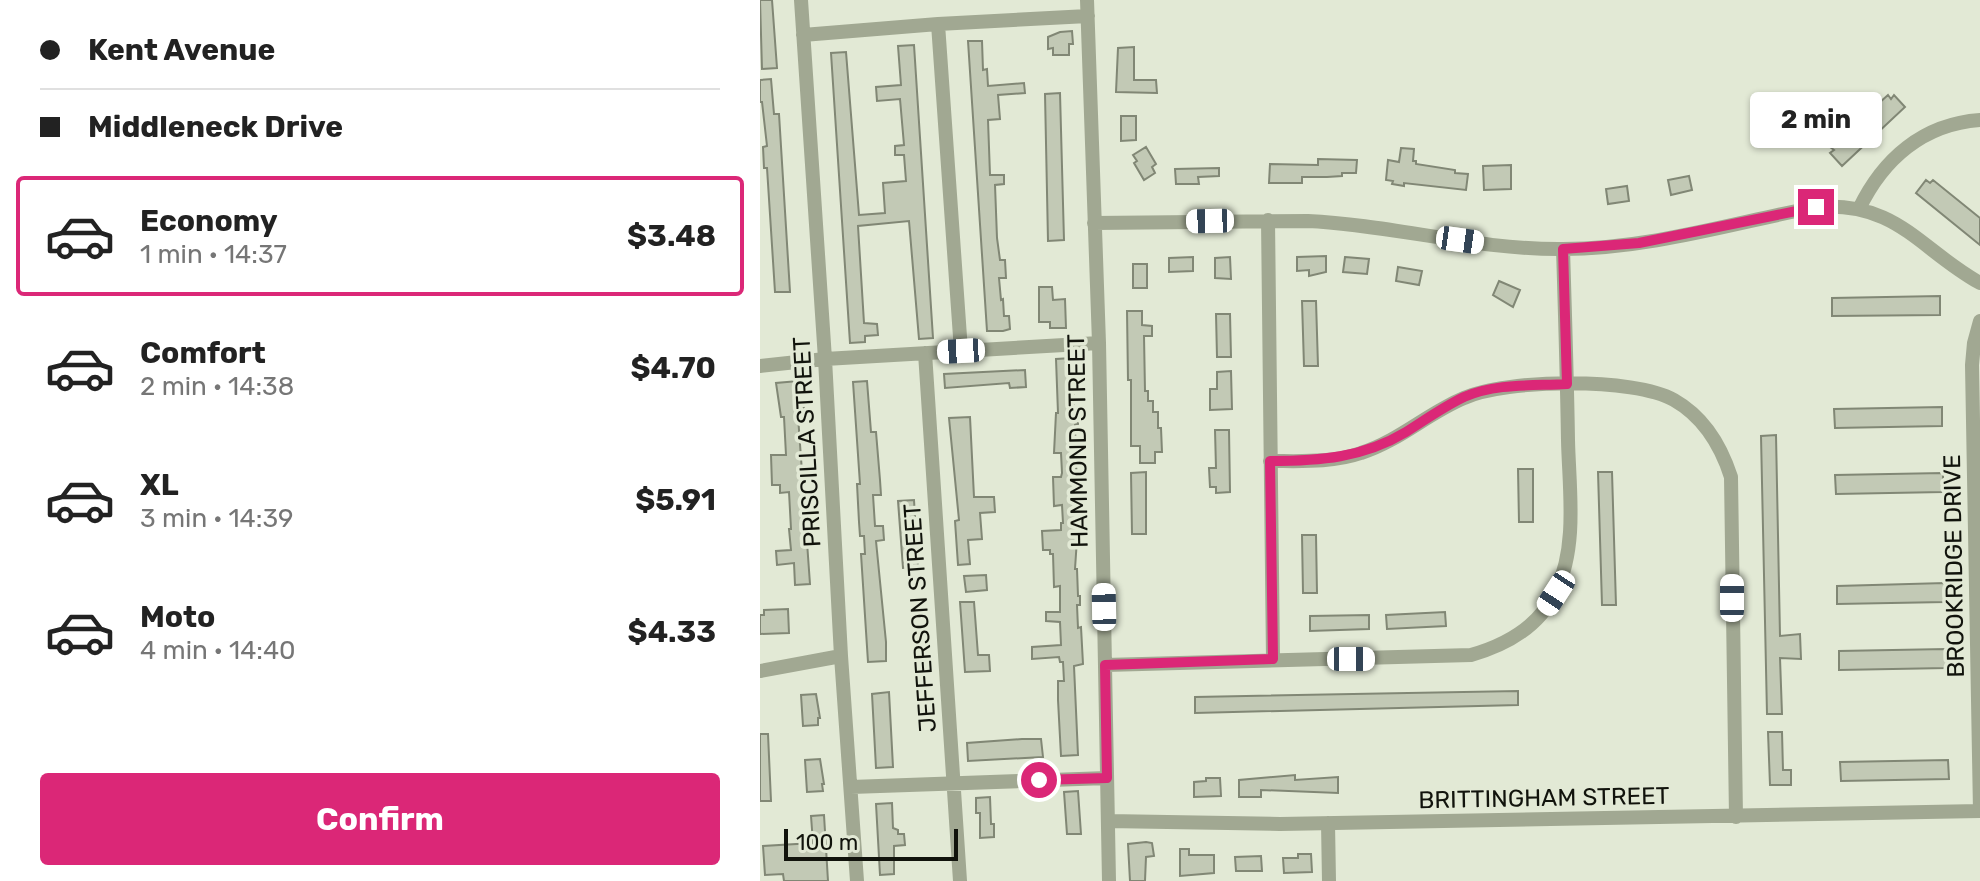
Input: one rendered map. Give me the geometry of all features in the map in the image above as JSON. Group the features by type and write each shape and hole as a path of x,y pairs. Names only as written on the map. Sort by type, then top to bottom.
{"street":[{"name":"PRISCILLA STREET","path":"801,0 857,881"},
{"name":"HAMMOND STREET","path":"1087,0 1099,343 1109,881"},
{"path":"803,35 1088,16"},
{"path":"938,24 961,351"},
{"path":"1859,209 1872,182 1893,159 1920,139 1936,130 1980,120"},
{"path":"1094,223 1342,222 1493,245 1563,249 1639,243 1816,207 1859,209 1883,216 1907,229 1980,283"},
{"path":"1268,220 1273,659"},
{"path":"1105,665 1471,655 1494,649 1520,634 1543,613 1556,593 1566,565 1570,516 1563,249"},
{"name":"BROOKRIDGE DRIVE","path":"1980,321 1972,365 1980,811"},
{"path":"760,366 825,359 1099,343"},
{"name":"JEFFERSON STREET","path":"925,353 960,881"},
{"path":"1270,461 1321,461 1359,454 1404,433 1430,415 1499,387 1567,384 1638,388 1674,400 1695,415 1724,453 1731,477 1736,817"},
{"path":"760,671 841,656"},
{"path":"851,787 1107,778"},
{"name":"BRITTINGHAM STREET","path":"1108,821 1328,823 1980,811"},
{"path":"1328,823 1329,881"}],"building":[{"path":"760,0 772,0 777,68 762,69"},
{"path":"1072,31 1073,44 1069,44 1069,55 1053,55 1053,48 1048,49 1048,37"},
{"path":"968,41 982,41 983,70 987,69 988,86 1024,83 1025,93 998,95 1000,119 988,120 990,175 1004,175 1004,184 995,185 997,238 1000,260 1005,260 1006,278 999,278 1001,300 1004,316 1009,316 1010,329 1003,331 987,331"},
{"path":"914,45 933,338 919,339 909,221 858,226 864,323 877,324 878,335 865,336 865,342 850,343 831,53 846,52 859,215 885,213 883,183 906,181 904,155 895,155 895,146 904,145 900,99 877,101 876,87 901,85 898,46"},
{"path":"1134,47 1134,80 1156,80 1157,93 1116,92 1118,48"},
{"path":"771,79 774,114 779,114 790,292 775,292 767,168 764,168 763,147 767,146 760,102 760,80"},
{"path":"1060,93 1064,240 1048,241 1045,94"},
{"path":"1888,95 1891,99 1894,95 1905,107 1842,166 1830,153 1834,150 1830,147"},
{"path":"1121,116 1136,116 1136,140 1121,141"},
{"path":"1146,147 1156,164 1152,167 1155,173 1144,180 1133,155"},
{"path":"1401,148 1414,149 1413,161 1416,164 1468,174 1466,190 1392,184 1393,181 1386,180 1388,160 1399,162"},
{"path":"1318,159 1357,160 1356,173 1302,177 1302,183 1269,183 1270,164 1318,165"},
{"path":"1511,165 1511,189 1484,190 1483,166"},
{"path":"1219,168 1219,176 1198,177 1199,184 1176,184 1175,169"},
{"path":"1689,176 1692,190 1671,195 1668,180"},
{"path":"1926,180 1930,183 1933,180 1980,218 1980,245 1916,193"},
{"path":"1627,186 1629,201 1608,204 1606,189"},
{"path":"1326,256 1326,272 1309,276 1309,270 1297,271 1297,257"},
{"path":"1193,257 1193,271 1169,272 1169,258"},
{"path":"1230,257 1231,279 1215,278 1215,258"},
{"path":"1345,257 1369,259 1367,274 1343,272"},
{"path":"1133,264 1147,264 1147,288 1133,288"},
{"path":"1398,267 1422,271 1419,285 1396,281"},
{"path":"1499,281 1520,290 1513,307 1493,295"},
{"path":"1039,287 1052,287 1053,300 1065,299 1066,328 1050,328 1050,322 1039,322"},
{"path":"1940,296 1940,315 1832,316 1832,298"},
{"path":"1302,301 1316,301 1318,366 1304,366"},
{"path":"1127,311 1142,311 1142,325 1152,326 1152,336 1144,336 1145,391 1148,391 1148,401 1153,401 1153,412 1158,412 1158,428 1161,428 1162,452 1155,452 1155,463 1140,463 1140,446 1131,446"},
{"path":"1216,314 1230,314 1231,357 1217,357"},
{"path":"1072,358 1074,413 1078,412 1078,424 1075,425 1078,524 1075,569 1080,596 1080,605 1077,605 1078,628 1081,627 1083,664 1074,666 1078,755 1061,756 1058,681 1064,681 1063,662 1059,657 1032,659 1032,647 1061,645 1060,622 1046,621 1046,612 1060,612 1060,586 1054,587 1053,554 1050,550 1043,550 1042,531 1061,530 1063,523 1062,505 1054,506 1053,477 1061,477 1062,473 1061,453 1054,453 1058,413 1056,359"},
{"path":"1025,370 1026,387 1010,388 1009,383 945,388 944,374"},
{"path":"1231,371 1232,409 1210,410 1210,389 1217,389 1217,372"},
{"path":"798,381 800,404 804,405 804,414 798,416 810,584 795,585 794,563 777,565 776,551 791,550 789,492 780,493 780,485 772,485 771,455 786,455 784,417 781,417 776,383"},
{"path":"867,381 871,432 876,432 880,480 881,495 873,495 875,526 883,526 884,540 876,541 886,642 886,661 868,662 861,554 865,554 859,522 857,484 860,484 853,382"},
{"path":"1942,407 1942,426 1835,428 1834,409"},
{"path":"970,417 974,497 994,497 995,512 980,513 982,539 968,540 970,564 958,565 955,521 959,520 949,418"},
{"path":"1215,430 1229,430 1230,492 1216,493 1216,487 1210,487 1209,468 1216,468"},
{"path":"1776,435 1780,636 1800,634 1801,659 1780,658 1782,714 1767,714 1761,436"},
{"path":"1518,469 1533,469 1533,522 1519,522"},
{"path":"1146,472 1146,534 1132,534 1131,473"},
{"path":"1598,472 1612,472 1616,605 1602,605"},
{"path":"1943,473 1943,492 1836,494 1835,475"},
{"path":"914,500 918,567 903,568 898,501"},
{"path":"1302,535 1316,535 1317,593 1303,593"},
{"path":"986,575 987,590 966,592 964,576"},
{"path":"1945,583 1945,602 1837,604 1837,586"},
{"path":"960,602 974,602 978,655 989,655 990,671 965,672"},
{"path":"788,609 789,633 760,634 760,615 764,615 764,610"},
{"path":"1445,612 1446,626 1387,629 1386,615"},
{"path":"1369,615 1369,629 1310,631 1310,616"},
{"path":"1946,649 1946,668 1839,670 1839,651"},
{"path":"1518,691 1518,705 1195,713 1195,697"},
{"path":"889,692 893,767 876,768 872,694"},
{"path":"816,694 820,718 818,725 803,726 801,695"},
{"path":"1768,732 1782,732 1783,770 1791,770 1791,785 1770,785"},
{"path":"760,734 768,734 771,801 760,801"},
{"path":"1041,739 1043,757 968,761 967,743"},
{"path":"820,759 823,791 807,792 805,760"},
{"path":"1948,760 1949,779 1841,781 1840,762"},
{"path":"1295,775 1295,780 1338,777 1338,793 1261,790 1261,797 1239,797 1239,780"},
{"path":"1206,778 1220,778 1221,796 1194,797 1194,782 1206,781"},
{"path":"1078,791 1081,834 1067,834 1064,792"},
{"path":"990,797 994,837 980,838 980,813 976,813 976,798"},
{"path":"892,803 893,828 898,830 898,834 904,834 905,845 894,846 894,874 880,875 876,804"},
{"path":"824,815 828,881 784,881 783,874 765,875 763,846 813,843 811,816"},
{"path":"1152,843 1154,856 1146,857 1145,881 1130,881 1128,844"},
{"path":"1180,849 1189,849 1189,855 1214,855 1214,873 1180,876"},
{"path":"1298,854 1311,854 1312,872 1284,873 1283,858 1298,858"},
{"path":"1261,856 1262,871 1236,871 1235,857"}],"route":[{"path":"1039,780 1107,778 1105,665 1273,659 1270,461 1321,461 1359,454 1404,433 1464,397 1499,387 1567,384 1563,249 1639,243 1816,207"}]}
